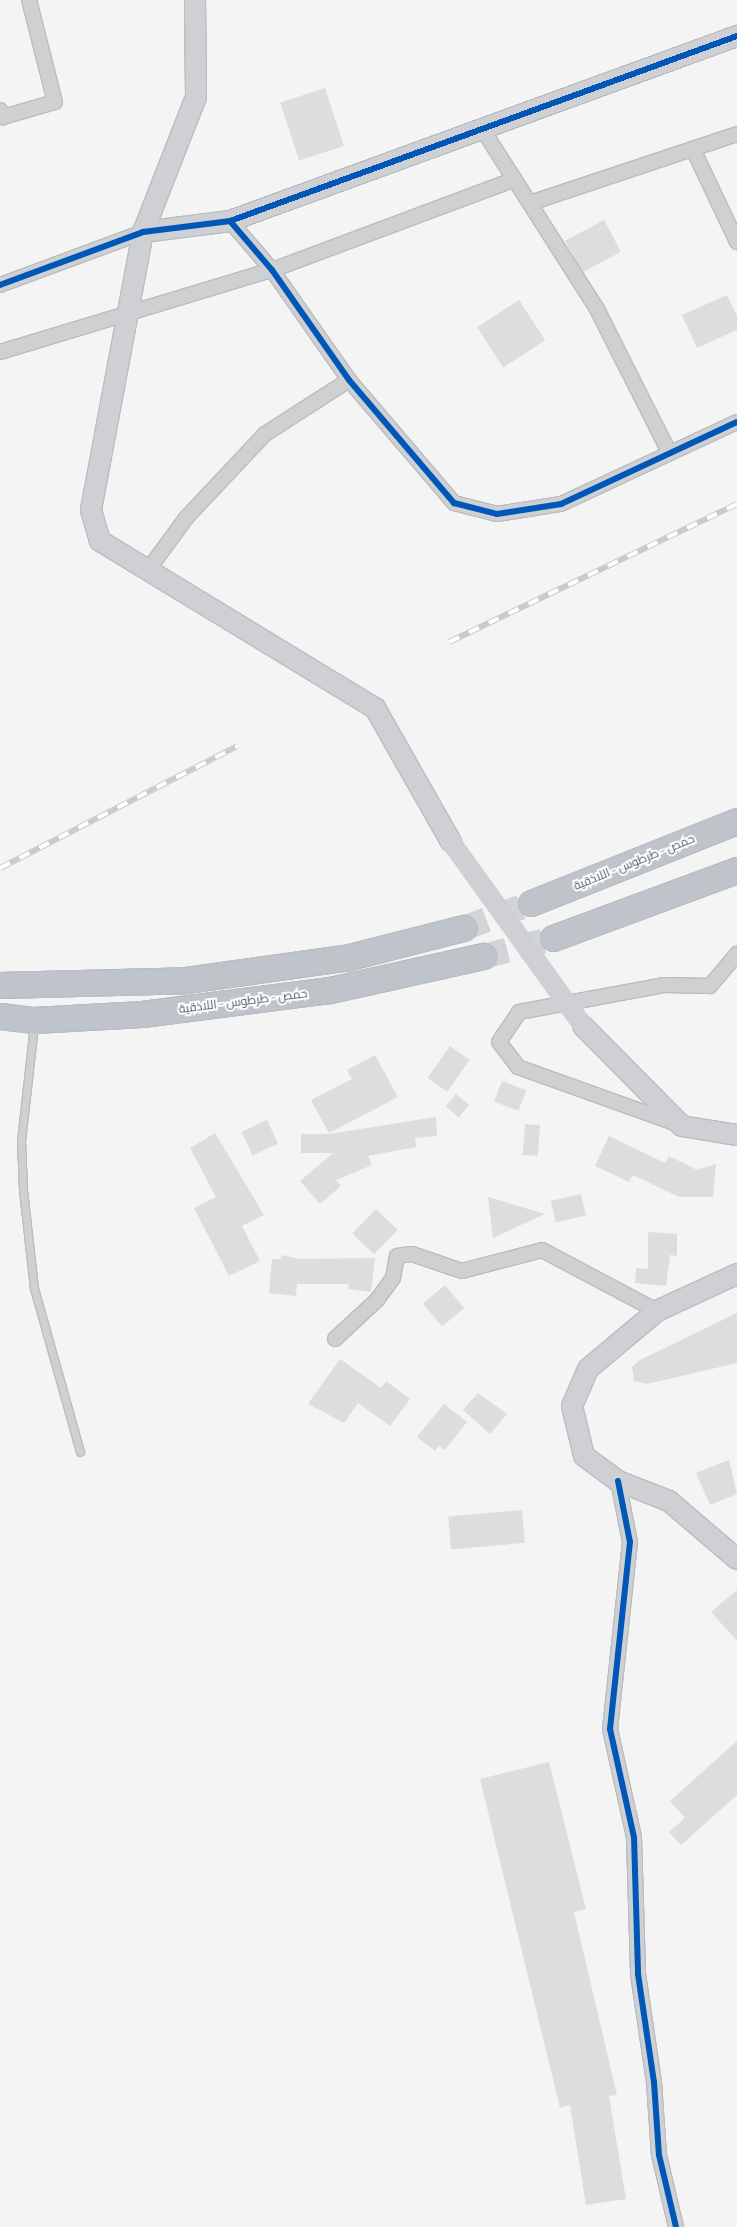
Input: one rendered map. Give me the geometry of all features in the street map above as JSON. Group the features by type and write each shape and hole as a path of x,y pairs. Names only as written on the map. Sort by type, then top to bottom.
{"highway":[{"name":"حمص - طرطوس - اللاذقية","path":"531,904 737,821"},
{"path":"552,938 737,870"},
{"path":"0,984 186,980 350,957 463,928"},
{"name":"حمص - طرطوس - اللاذقية","path":"0,1016 34,1020 142,1014 330,990 483,956"}],"main road":[{"path":"195,0 196,97 143,232 91,510 100,541 375,708 451,842 583,1026 682,1126 737,1135"},
{"path":"143,232 230,221 481,127 737,36"},
{"path":"737,1274 657,1312 588,1369 572,1406 584,1456 618,1482 669,1501 737,1559"}],"street":[{"path":"0,110 3,116 54,102 29,0"},
{"path":"481,127 516,179 597,309 669,452"},
{"path":"530,203 737,134"},
{"path":"693,149 737,242"},
{"path":"0,352 126,316 272,270 516,179"},
{"path":"230,221 272,270 349,380 454,503 497,514 561,504 669,452 737,422"},
{"path":"0,285 143,232"},
{"path":"148,570 186,518 265,434 349,380"},
{"path":"682,1126 518,1067 499,1042 519,1012 664,985 710,986 737,954"},
{"path":"335,1339 377,1300 393,1278 397,1256 412,1254 462,1271 542,1250 657,1312"},
{"path":"618,1482 630,1542 610,1729 634,1837 638,1974 654,2082 659,2155 676,2227"}],"lane":[{"path":"34,1020 21,1140 22,1190 34,1288 80,1452"}],"building":[{"path":"325,88 344,146 299,161 280,103"},
{"path":"604,220 621,252 582,272 565,241"},
{"path":"727,295 737,316 737,330 697,348 682,315"},
{"path":"519,300 545,340 503,367 477,327"},
{"path":"450,1046 470,1060 447,1092 428,1078"},
{"path":"375,1055 398,1097 329,1133 311,1100 352,1079 347,1070"},
{"path":"502,1081 526,1090 518,1111 494,1102"},
{"path":"456,1094 469,1105 459,1117 446,1106"},
{"path":"436,1117 437,1136 415,1138 416,1147 368,1156 372,1165 336,1180 341,1186 320,1204 300,1181 333,1153 301,1153 301,1134 329,1134"},
{"path":"267,1120 278,1144 253,1155 242,1132"},
{"path":"525,1124 540,1125 538,1156 523,1155"},
{"path":"215,1133 264,1215 242,1226 260,1261 229,1276 194,1208 216,1197 190,1148"},
{"path":"609,1136 665,1163 669,1156 697,1170 716,1164 713,1197 679,1197 633,1175 629,1182 595,1166"},
{"path":"581,1194 586,1215 556,1222 551,1201"},
{"path":"488,1197 545,1214 493,1238"},
{"path":"376,1209 398,1230 374,1254 352,1233"},
{"path":"648,1232 677,1234 677,1256 670,1255 666,1286 635,1283 636,1268 648,1269"},
{"path":"282,1255 299,1259 375,1258 371,1292 348,1289 349,1284 297,1284 296,1296 269,1293 272,1259 281,1259"},
{"path":"445,1285 464,1308 442,1327 423,1304"},
{"path":"737,1313 737,1363 647,1384 634,1381 632,1367 640,1360"},
{"path":"340,1359 381,1388 386,1381 410,1399 390,1426 358,1403 344,1423 308,1404"},
{"path":"478,1393 507,1414 490,1434 463,1410"},
{"path":"444,1404 467,1422 445,1450 439,1446 435,1451 417,1437"},
{"path":"729,1460 737,1494 710,1505 696,1473"},
{"path":"522,1510 525,1543 451,1549 448,1516"},
{"path":"737,1590 737,1641 711,1612"},
{"path":"737,1741 737,1795 681,1845 669,1832 685,1818 670,1801"},
{"path":"549,1762 586,1909 574,1912 617,2095 609,2096 626,2199 586,2205 570,2105 560,2108 480,1779"}],"tunnel":[{"path":"463,928 531,903"},
{"path":"483,956 553,938"}],"railway":[{"path":"449,642 737,504"},
{"path":"0,868 237,746"}],"cycle path":[{"path":"0,285 143,232 230,221 737,36"},
{"path":"230,221 272,270 349,380 454,503 497,514 561,504 737,422"},
{"path":"618,1481 630,1542 610,1729 634,1837 638,1974 654,2082 659,2155 676,2227"}]}
